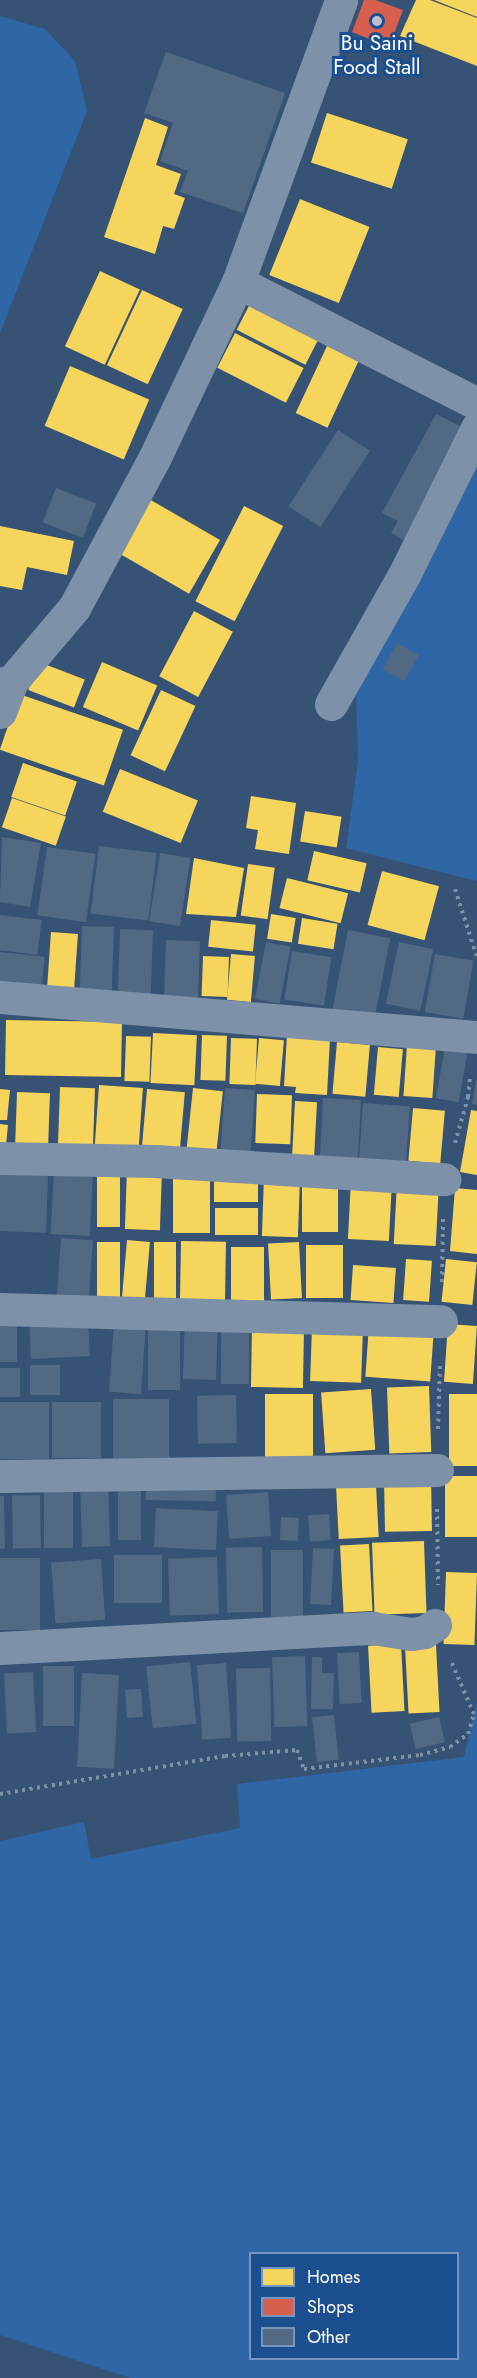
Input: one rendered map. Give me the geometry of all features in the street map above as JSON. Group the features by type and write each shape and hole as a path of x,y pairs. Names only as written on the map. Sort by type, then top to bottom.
{"street":[{"path":"0,712 6,683 74,608 154,459 238,282 336,11"},
{"path":"238,282 477,404"},
{"path":"331,704 405,573 477,428"},
{"path":"0,997 475,1037"},
{"path":"0,1158 155,1161 444,1179"},
{"path":"0,1309 441,1321"},
{"path":"0,1476 437,1470"},
{"path":"0,1648 373,1628 412,1634 424,1632 435,1625"}],"path":[{"path":"455,889 477,957"},
{"path":"0,1794 225,1756 297,1750 304,1769 420,1755 450,1747 468,1734 476,1714 435,1625 438,1595 437,1470 441,1321"}],"shaded area":[{"path":"0,16 45,29 75,61 87,111 0,333"},
{"path":"477,445 477,881 346,848 358,761 356,695"},
{"path":"477,1701 477,2378 130,2378 0,2335 0,1841 84,1822 91,1859 240,1828 237,1784 464,1757"}],"building: Homes":[{"path":"416,0 430,0 477,18 477,66 400,36"},
{"path":"434,0 477,0 477,17"},
{"path":"327,113 408,139 392,189 311,162"},
{"path":"145,118 168,127 156,165 181,174 174,194 185,198 174,229 163,226 155,254 104,237"},
{"path":"300,199 370,227 339,303 269,275"},
{"path":"100,271 140,290 105,365 65,346"},
{"path":"142,290 183,309 148,384 107,365"},
{"path":"254,296 323,331 305,365 237,330"},
{"path":"235,333 304,368 286,403 217,368"},
{"path":"327,346 359,361 327,428 296,413"},
{"path":"70,366 149,400 124,459 45,426"},
{"path":"149,499 220,540 189,594 118,553"},
{"path":"244,506 283,526 235,621 195,601"},
{"path":"0,526 74,541 67,575 27,567 22,590 0,586"},
{"path":"194,611 233,632 198,697 159,676"},
{"path":"39,662 85,680 74,708 28,690"},
{"path":"102,662 157,685 138,731 83,707"},
{"path":"161,690 195,706 165,771 131,755"},
{"path":"19,694 123,730 104,786 0,750"},
{"path":"23,763 77,782 65,816 11,797"},
{"path":"120,769 198,800 181,843 103,812"},
{"path":"251,796 296,803 289,854 255,849 258,830 246,828"},
{"path":"12,798 66,817 56,846 2,827"},
{"path":"305,811 342,817 337,847 300,842"},
{"path":"314,851 367,863 360,892 307,880"},
{"path":"194,858 244,868 236,917 186,914"},
{"path":"248,864 275,868 268,919 241,915"},
{"path":"382,871 439,886 424,940 368,925"},
{"path":"287,878 348,893 341,923 280,908"},
{"path":"271,914 296,918 292,943 267,939"},
{"path":"302,918 338,924 333,949 298,944"},
{"path":"211,920 256,925 253,952 208,947"},
{"path":"51,932 78,934 74,990 47,988"},
{"path":"231,954 255,956 251,1002 227,1000"},
{"path":"203,956 229,957 228,997 202,996"},
{"path":"6,1020 122,1022 121,1077 5,1075"},
{"path":"153,1033 197,1035 194,1085 150,1083"},
{"path":"202,1035 227,1036 225,1081 200,1080"},
{"path":"287,1035 330,1038 327,1095 295,1093 296,1087 284,1086"},
{"path":"126,1036 151,1037 149,1082 124,1081"},
{"path":"231,1038 257,1039 255,1085 229,1084"},
{"path":"259,1038 284,1040 280,1086 255,1084"},
{"path":"337,1042 370,1045 365,1097 332,1094"},
{"path":"407,1045 436,1047 432,1098 403,1096"},
{"path":"378,1047 403,1049 399,1097 374,1095"},
{"path":"99,1085 143,1088 138,1152 95,1149"},
{"path":"60,1087 95,1088 93,1148 58,1147"},
{"path":"193,1088 223,1091 216,1155 186,1152"},
{"path":"0,1089 10,1090 7,1120 0,1120"},
{"path":"147,1089 185,1092 180,1148 142,1145"},
{"path":"17,1092 50,1093 48,1146 15,1145"},
{"path":"257,1094 292,1095 290,1144 255,1143"},
{"path":"295,1101 317,1102 314,1156 292,1155"},
{"path":"413,1108 445,1111 440,1164 408,1161"},
{"path":"471,1110 477,1111 477,1175 460,1172"},
{"path":"0,1124 8,1125 5,1155 0,1155"},
{"path":"127,1169 162,1170 160,1230 125,1229"},
{"path":"97,1171 120,1171 120,1227 97,1227"},
{"path":"173,1173 210,1173 210,1233 173,1233"},
{"path":"214,1174 258,1174 258,1202 214,1202"},
{"path":"264,1176 300,1177 298,1237 262,1236"},
{"path":"351,1180 392,1182 389,1241 348,1239"},
{"path":"302,1181 338,1181 338,1232 302,1232"},
{"path":"397,1182 439,1184 436,1246 394,1244"},
{"path":"455,1188 477,1190 477,1254 450,1251"},
{"path":"215,1208 258,1208 258,1235 215,1235"},
{"path":"127,1240 150,1242 145,1299 122,1297"},
{"path":"181,1241 226,1242 225,1304 180,1303"},
{"path":"97,1242 120,1242 120,1298 97,1298"},
{"path":"154,1242 176,1242 176,1298 154,1298"},
{"path":"299,1242 302,1298 271,1300 268,1244"},
{"path":"306,1245 343,1245 343,1298 306,1298"},
{"path":"231,1247 264,1247 264,1307 231,1307"},
{"path":"406,1259 432,1261 429,1302 403,1300"},
{"path":"446,1259 477,1262 472,1305 442,1302"},
{"path":"353,1265 396,1268 393,1303 351,1300"},
{"path":"448,1324 477,1326 473,1384 444,1382"},
{"path":"369,1325 434,1330 430,1381 365,1377"},
{"path":"252,1327 304,1328 303,1388 251,1387"},
{"path":"312,1327 363,1329 361,1383 310,1381"},
{"path":"429,1386 431,1452 389,1453 387,1387"},
{"path":"371,1389 375,1450 325,1453 321,1392"},
{"path":"265,1394 313,1394 313,1457 265,1457"},
{"path":"449,1394 477,1394 477,1466 449,1466"},
{"path":"431,1476 432,1531 385,1532 384,1477"},
{"path":"445,1476 477,1476 477,1537 445,1537"},
{"path":"376,1485 379,1537 339,1539 336,1487"},
{"path":"424,1541 427,1613 375,1615 372,1543"},
{"path":"369,1544 373,1611 344,1612 340,1546"},
{"path":"446,1572 477,1573 474,1645 443,1644"},
{"path":"401,1644 405,1711 372,1713 368,1646"},
{"path":"436,1645 440,1712 409,1714 405,1647"}],"building: Shops":[{"name":"Bu Saini Food Stall","path":"364,0 375,0 403,10 389,47 352,32"}],"building: Other":[{"path":"166,52 285,93 243,213 180,192 188,171 160,161 173,123 144,113"},
{"path":"436,414 470,431 411,544 391,533 398,521 382,513"},
{"path":"338,430 370,451 320,527 288,506"},
{"path":"56,488 96,503 83,538 43,523"},
{"path":"397,643 419,655 404,681 382,669"},
{"path":"2,837 41,843 30,907 0,902"},
{"path":"99,846 157,853 148,921 91,913"},
{"path":"47,847 96,854 86,922 37,915"},
{"path":"160,853 191,858 180,926 149,921"},
{"path":"0,915 42,920 37,955 0,950"},
{"path":"82,926 114,927 112,995 80,994"},
{"path":"120,929 153,930 151,999 118,998"},
{"path":"348,930 390,938 374,1020 332,1011"},
{"path":"166,940 200,941 198,1002 164,1001"},
{"path":"266,942 291,947 279,1004 255,999"},
{"path":"399,942 433,949 420,1011 386,1004"},
{"path":"292,951 332,957 324,1006 284,999"},
{"path":"0,952 45,957 41,994 0,990"},
{"path":"435,954 473,961 463,1019 425,1012"},
{"path":"445,1047 468,1051 459,1102 436,1098"},
{"path":"477,1081 477,1105 472,1104"},
{"path":"225,1088 255,1090 250,1157 220,1155"},
{"path":"323,1098 361,1100 358,1165 320,1163"},
{"path":"363,1103 410,1106 406,1166 359,1163"},
{"path":"54,1171 93,1173 90,1236 51,1234"},
{"path":"0,1173 48,1175 46,1233 0,1231"},
{"path":"61,1238 93,1240 89,1302 57,1300"},
{"path":"88,1320 90,1356 31,1359 29,1323"},
{"path":"185,1320 218,1321 216,1380 183,1379"},
{"path":"148,1321 180,1321 180,1390 148,1390"},
{"path":"0,1322 17,1322 17,1362 0,1362"},
{"path":"114,1322 146,1324 141,1394 109,1392"},
{"path":"221,1328 249,1328 249,1384 221,1384"},
{"path":"30,1365 60,1365 60,1395 30,1395"},
{"path":"0,1368 20,1368 20,1397 0,1397"},
{"path":"236,1395 237,1443 198,1444 197,1396"},
{"path":"113,1399 169,1399 169,1458 113,1458"},
{"path":"0,1402 49,1402 49,1459 0,1459"},
{"path":"52,1402 101,1402 101,1458 52,1458"},
{"path":"146,1483 216,1484 216,1501 146,1500"},
{"path":"108,1484 110,1546 82,1547 80,1485"},
{"path":"44,1485 73,1485 73,1548 44,1548"},
{"path":"118,1490 141,1490 141,1540 118,1540"},
{"path":"268,1492 271,1536 229,1539 226,1495"},
{"path":"12,1495 40,1495 41,1548 13,1548"},
{"path":"0,1496 4,1496 5,1548 0,1549"},
{"path":"156,1508 218,1511 216,1550 154,1547"},
{"path":"329,1514 331,1540 310,1541 308,1515"},
{"path":"281,1517 299,1518 298,1541 280,1540"},
{"path":"262,1547 263,1612 227,1613 226,1548"},
{"path":"313,1548 334,1549 331,1605 310,1604"},
{"path":"271,1550 303,1550 303,1617 271,1617"},
{"path":"114,1555 162,1555 162,1603 114,1603"},
{"path":"217,1557 219,1614 170,1616 168,1559"},
{"path":"0,1558 40,1558 40,1630 0,1630"},
{"path":"101,1559 105,1620 55,1623 51,1562"},
{"path":"359,1652 362,1703 340,1704 337,1653"},
{"path":"305,1656 307,1726 274,1727 272,1657"},
{"path":"312,1657 322,1657 322,1673 334,1673 333,1709 311,1709"},
{"path":"190,1662 196,1724 153,1728 146,1667"},
{"path":"226,1663 231,1738 202,1740 197,1665"},
{"path":"43,1666 74,1666 74,1726 43,1726"},
{"path":"270,1668 271,1741 237,1742 236,1669"},
{"path":"33,1672 36,1732 7,1733 4,1674"},
{"path":"82,1673 119,1675 114,1769 77,1767"},
{"path":"141,1689 143,1717 127,1718 125,1690"},
{"path":"334,1715 339,1760 317,1762 312,1717"},
{"path":"439,1717 445,1742 416,1749 410,1724"}],"place":[{"name":"Bu Saini Food Stall","path":"377,21"}]}
